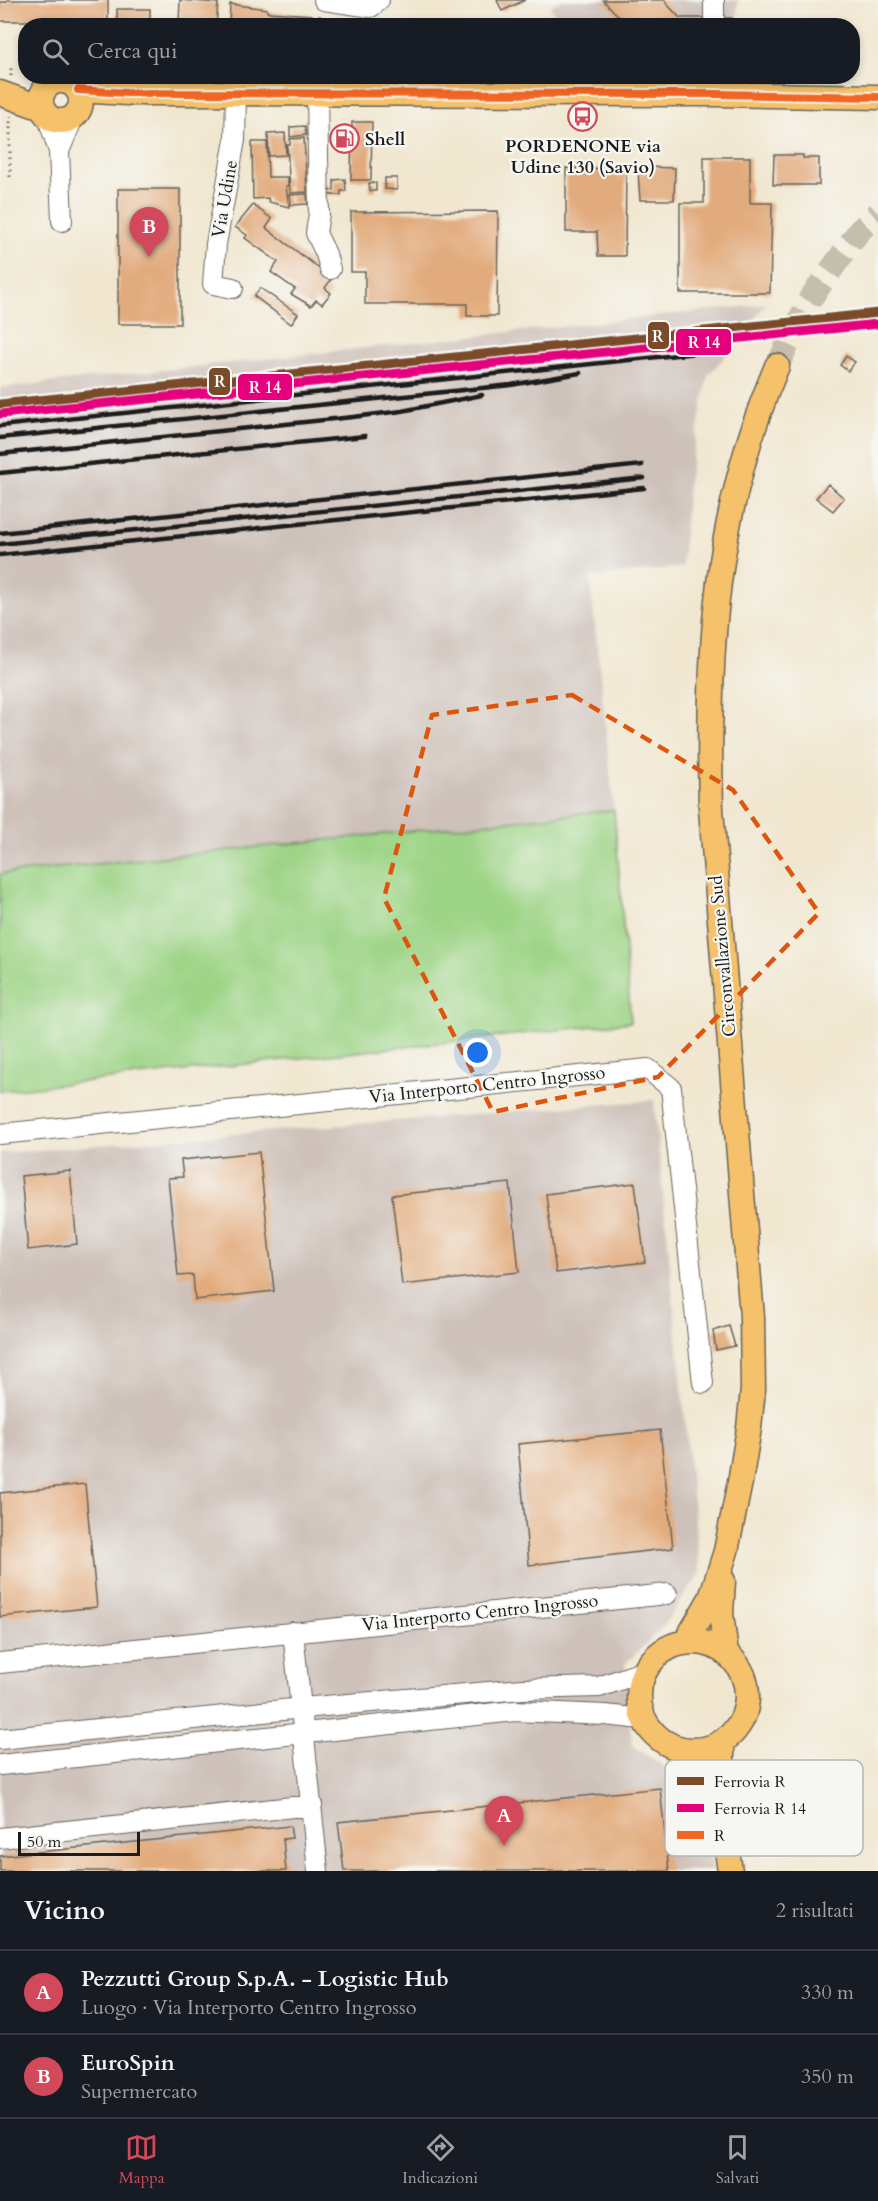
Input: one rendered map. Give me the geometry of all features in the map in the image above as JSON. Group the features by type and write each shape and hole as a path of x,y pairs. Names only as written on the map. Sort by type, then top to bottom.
{"main road":[{"path":"45,104 49,84"},
{"path":"72,84 74,85 77,104"},
{"path":"5,93 45,104 61,121 77,104 127,93 317,93 714,85 878,97"},
{"name":"Circonvallazione Sud","path":"726,1551 750,1428 754,1357 711,809 709,731 711,660 718,574 731,509 743,457 759,408 777,366"},
{"path":"685,1643 711,1598 726,1551"},
{"path":"726,1551 721,1614 726,1653"},
{"path":"699,1642 714,1646 726,1653 744,1677 747,1691 747,1706 734,1732 722,1742 698,1751 672,1747 660,1740 650,1731 643,1719 638,1695 640,1682 652,1660 662,1652 685,1643 699,1642"},
{"path":"722,1742 722,1760"},
{"path":"685,1750 691,1760"},
{"path":"728,1856 730,1871"}],"street":[{"path":"324,0 371,7 378,0"},
{"name":"Via Udine","path":"233,288 213,284 216,244 235,140 236,93"},
{"path":"317,93 319,214 316,233 330,269"},
{"path":"45,104 59,151 62,221"},
{"path":"59,151 77,104"},
{"name":"Via Interporto Centro Ingrosso","path":"0,1134 648,1069 671,1088 703,1383"},
{"name":"Via Interporto Centro Ingrosso","path":"0,1663 667,1594"},
{"path":"293,1632 318,1871"},
{"path":"0,1739 302,1708 523,1689 599,1687 645,1671"},
{"path":"0,1765 515,1711 605,1714 643,1719"},
{"path":"0,1838 312,1805"}],"path":[{"path":"10,177 5,93 11,67"}],"highlighted area":[{"path":"572,695 733,790 819,913 658,1077 493,1112 384,898 432,715"}],"shaded area":[{"path":"560,0 738,0 737,18 557,18 550,6"},
{"path":"766,304 708,375 688,481 682,567 590,577 614,810 0,874 0,388"},
{"path":"654,1100 700,1574 660,1630 625,1664 632,1745 665,1767 665,1856 711,1856 713,1871 0,1871 0,1153"}],"green space":[{"path":"614,810 631,1022 0,1091 0,874"}],"building":[{"path":"7,0 108,0 108,18 18,18 18,21 0,21 0,2"},
{"path":"180,0 218,3 217,18 179,18"},
{"path":"497,0 525,0 502,11"},
{"path":"603,0 665,0 680,18 620,18"},
{"path":"230,4 267,9 267,12 312,15 312,17 322,18 229,18"},
{"path":"117,9 150,9 150,18 117,18"},
{"path":"591,114 591,120 575,120 575,115"},
{"path":"352,122 372,122 371,180 351,180"},
{"path":"305,126 306,135 290,137 290,127"},
{"path":"285,133 286,155 269,156 268,134"},
{"path":"304,138 307,192 290,193 287,145 290,145 290,139"},
{"path":"252,142 267,142 268,177 288,177 288,186 286,186 289,207 269,202 268,198 253,199"},
{"path":"774,155 803,155 803,158 819,158 819,185 773,185"},
{"path":"704,157 750,157 750,203 772,203 770,293 680,293 680,203 704,203"},
{"path":"648,167 675,168 674,200 640,200 638,170 647,170"},
{"path":"566,168 626,169 625,256 598,256 597,232 566,232"},
{"path":"385,178 397,178 397,190 385,189"},
{"path":"345,179 346,191 341,191 341,195 324,195 326,181 329,191 334,190 334,180"},
{"path":"369,183 376,183 376,191 370,191"},
{"path":"118,189 180,189 180,324 118,324"},
{"path":"307,194 308,204 291,205 290,195"},
{"path":"253,205 272,219 266,228 332,278 325,288 331,293 322,304 316,300 311,306 291,294 295,289 271,272 278,262 245,238 247,235 235,227"},
{"path":"498,211 497,316 467,316 467,304 365,304 365,272 351,272 351,212"},
{"path":"260,288 298,314 291,324 254,296"},
{"path":"846,356 855,362 848,371 840,365"},
{"path":"828,484 844,498 833,511 816,498"},
{"path":"259,1152 274,1291 195,1300 193,1275 178,1276 168,1178 183,1177 181,1160"},
{"path":"70,1171 77,1244 28,1250 21,1176"},
{"path":"510,1183 519,1272 402,1285 392,1195"},
{"path":"635,1183 645,1262 556,1273 546,1194"},
{"path":"729,1326 735,1346 716,1350 713,1331"},
{"path":"660,1430 673,1548 529,1565 518,1444"},
{"path":"85,1484 97,1607 0,1617 0,1493"},
{"path":"660,1788 665,1856 667,1856 669,1871 344,1871 338,1822"},
{"path":"290,1826 292,1838 283,1839 286,1871 0,1871 0,1856"}],"tunnel":[{"path":"777,366 810,299 859,231 878,213"}],"railway":[{"path":"0,426 725,350"},
{"path":"0,438 511,385 580,373"},
{"path":"0,454 353,417 402,411 482,395"},
{"path":"0,473 365,436"},
{"path":"0,533 642,465"},
{"path":"0,544 644,478"},
{"path":"0,555 644,488"}],"rail line":[{"name":"R","path":"0,404 878,313"}],"transit line":[{"name":"R","path":"78,90 127,93 714,94 878,97"},
{"path":"1,414 878,324"}],"place":[{"name":"PORDENONE via Udine 130 (Savio)","path":"583,117"},
{"name":"Shell","path":"344,139"},
{"name":"EuroSpin","path":"149,257"},
{"name":"Pezzutti Group S.p.A. - Logistic Hub","path":"504,1846"}]}
